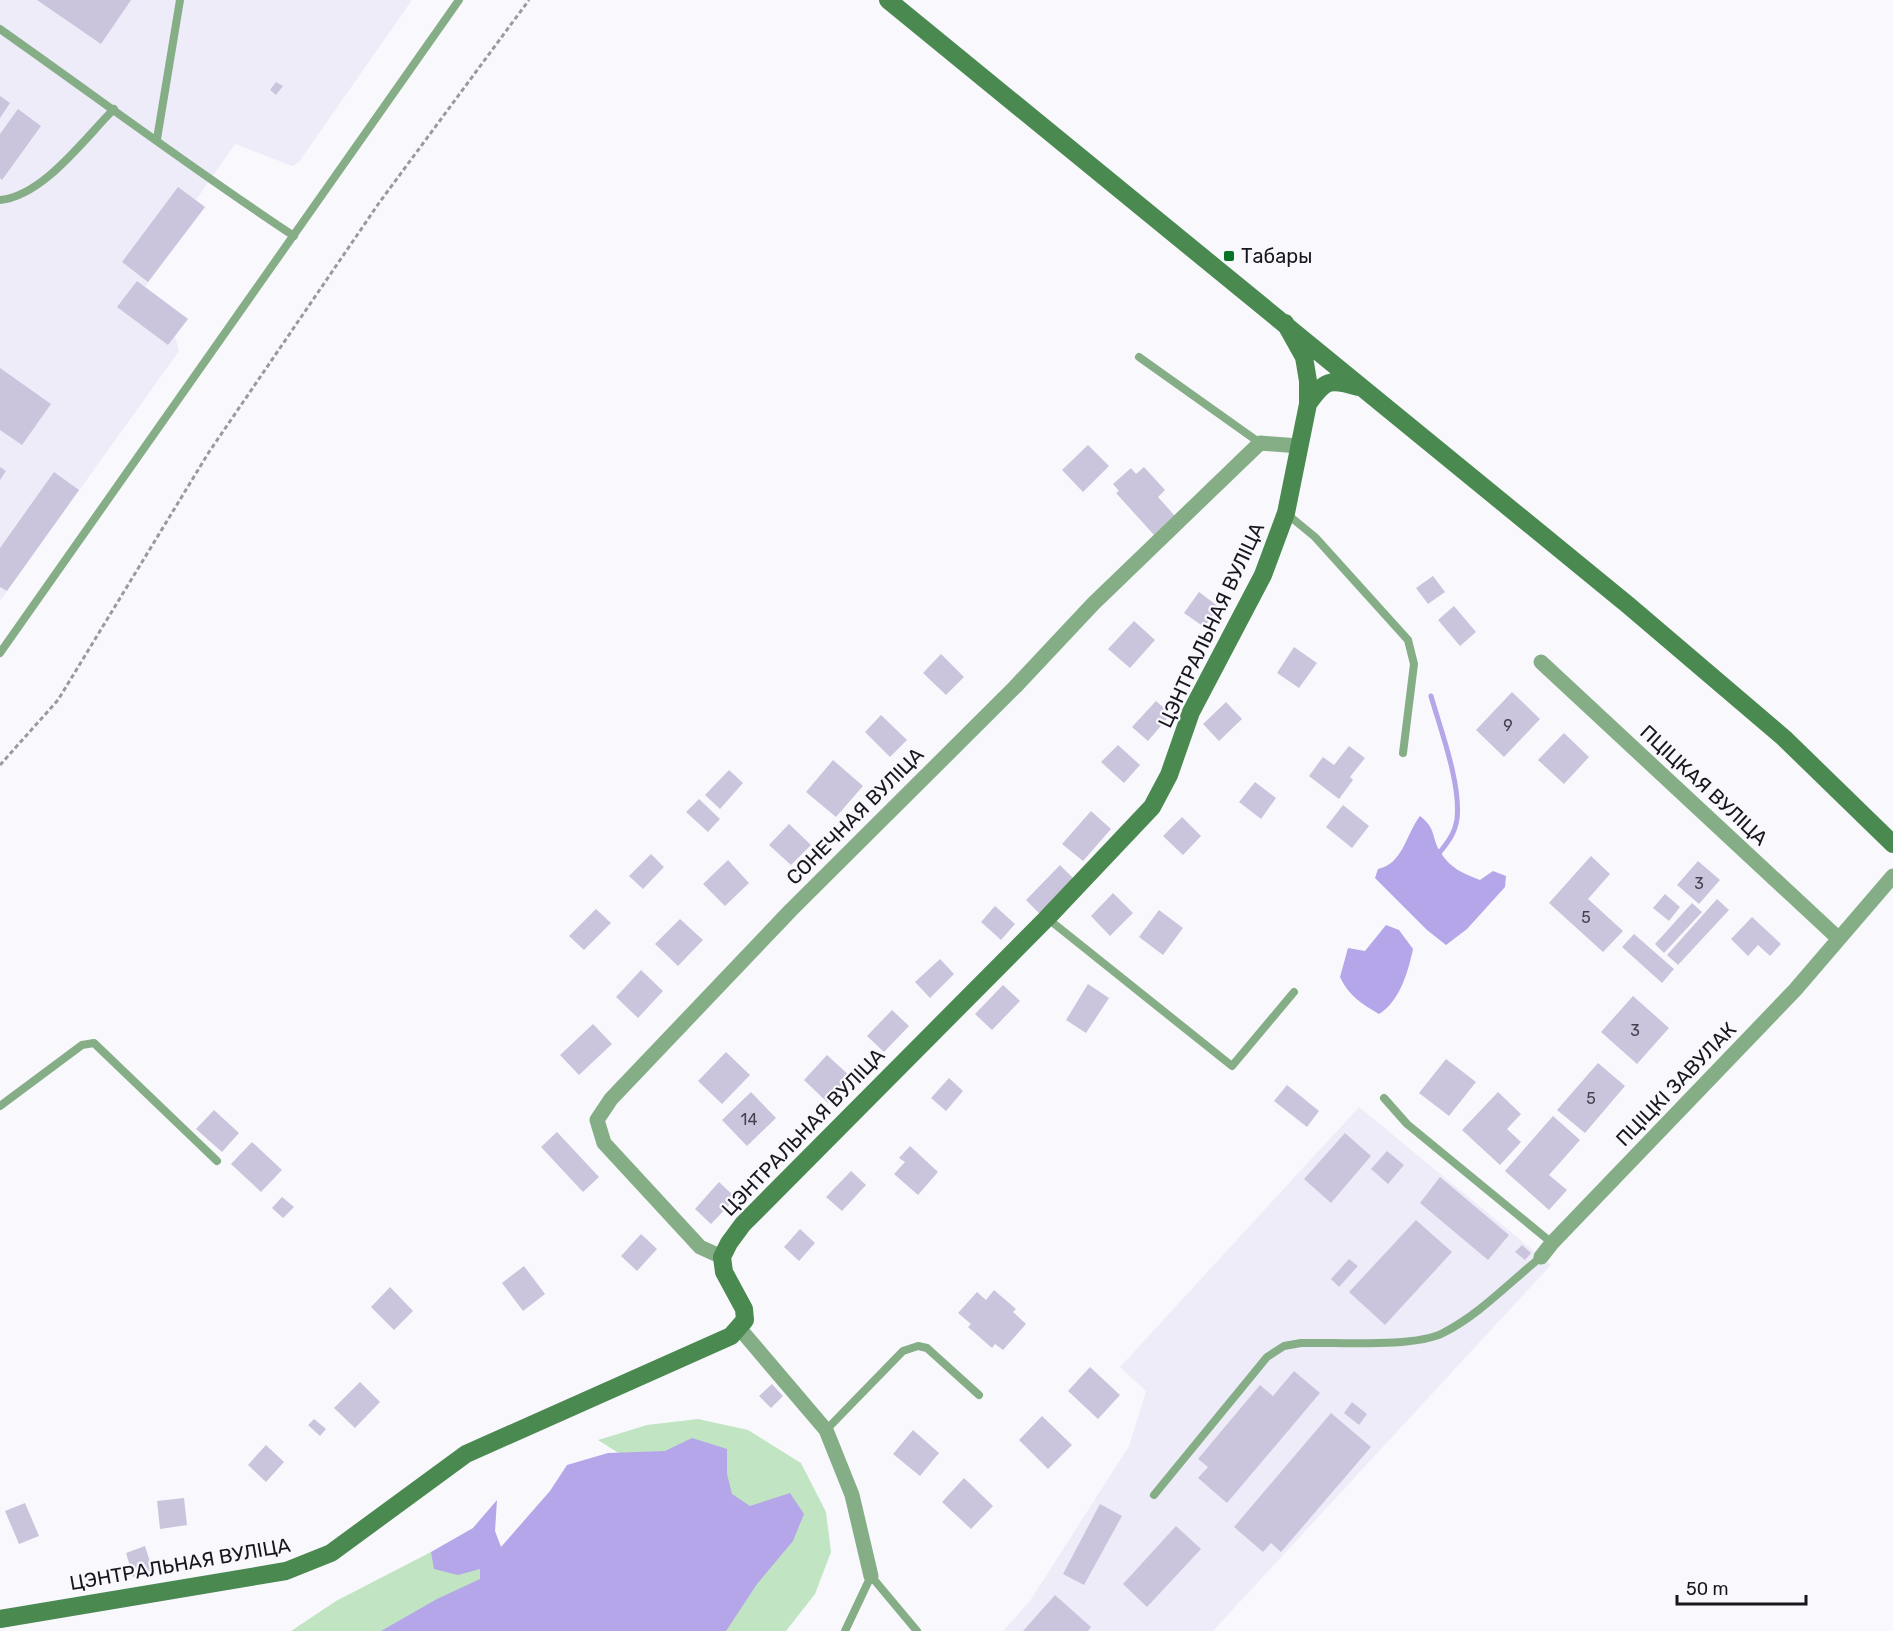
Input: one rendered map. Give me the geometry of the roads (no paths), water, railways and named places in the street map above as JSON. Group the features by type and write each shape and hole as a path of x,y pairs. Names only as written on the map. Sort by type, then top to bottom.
{"street":[{"path":"888,0 1628,605 1775,730 1893,844"},
{"name":"ЦЭНТРАЛЬНАЯ ВУЛІЦА","path":"722,1257 743,1224 1047,918 1152,807 1170,775 1191,712 1263,575 1286,513 1308,404 1308,381 1304,357 1285,323"},
{"path":"1308,404 1327,382 1337,380 1365,389"},
{"path":"1260,443 1299,446"},
{"name":"СОНЕЧНАЯ ВУЛІЦА","path":"722,1257 700,1247 603,1143 597,1120 606,1106 791,910 1015,687 1094,604 1260,443"},
{"name":"ПЦІЦКАЯ ВУЛІЦА","path":"1541,662 1839,939"},
{"name":"ПЦІЦКІ ЗАВУЛАК","path":"1541,1257 1795,990 1893,876"},
{"path":"722,1257 724,1272 744,1309 745,1320 740,1329 826,1430 852,1495 872,1576"},
{"name":"ЦЭНТРАЛЬНАЯ ВУЛІЦА","path":"0,1619 286,1571 331,1553 466,1454 572,1405 690,1356 731,1336 740,1329"}],"lane":[{"path":"157,140 180,0"},
{"path":"0,653 459,0"},
{"path":"0,29 210,180 294,236"},
{"path":"0,200 20,196 36,187 114,109"},
{"path":"1139,357 1260,443"},
{"path":"1286,513 1315,537 1408,640 1414,664 1403,753"},
{"path":"1047,918 1232,1066 1294,992"},
{"path":"0,1106 82,1045 94,1043 217,1161"},
{"path":"1384,1098 1407,1124 1552,1243"},
{"path":"1154,1495 1267,1357 1284,1346 1301,1343 1420,1340 1442,1334 1470,1317 1541,1257"},
{"path":"826,1430 903,1352 918,1346 927,1348 979,1395"},
{"path":"845,1631 872,1576 917,1631"}],"waterway":[{"path":"1431,696 1453,774 1457,805 1455,829 1440,852"}],"place":[{"name":"Табары","path":"1229,256"}]}
